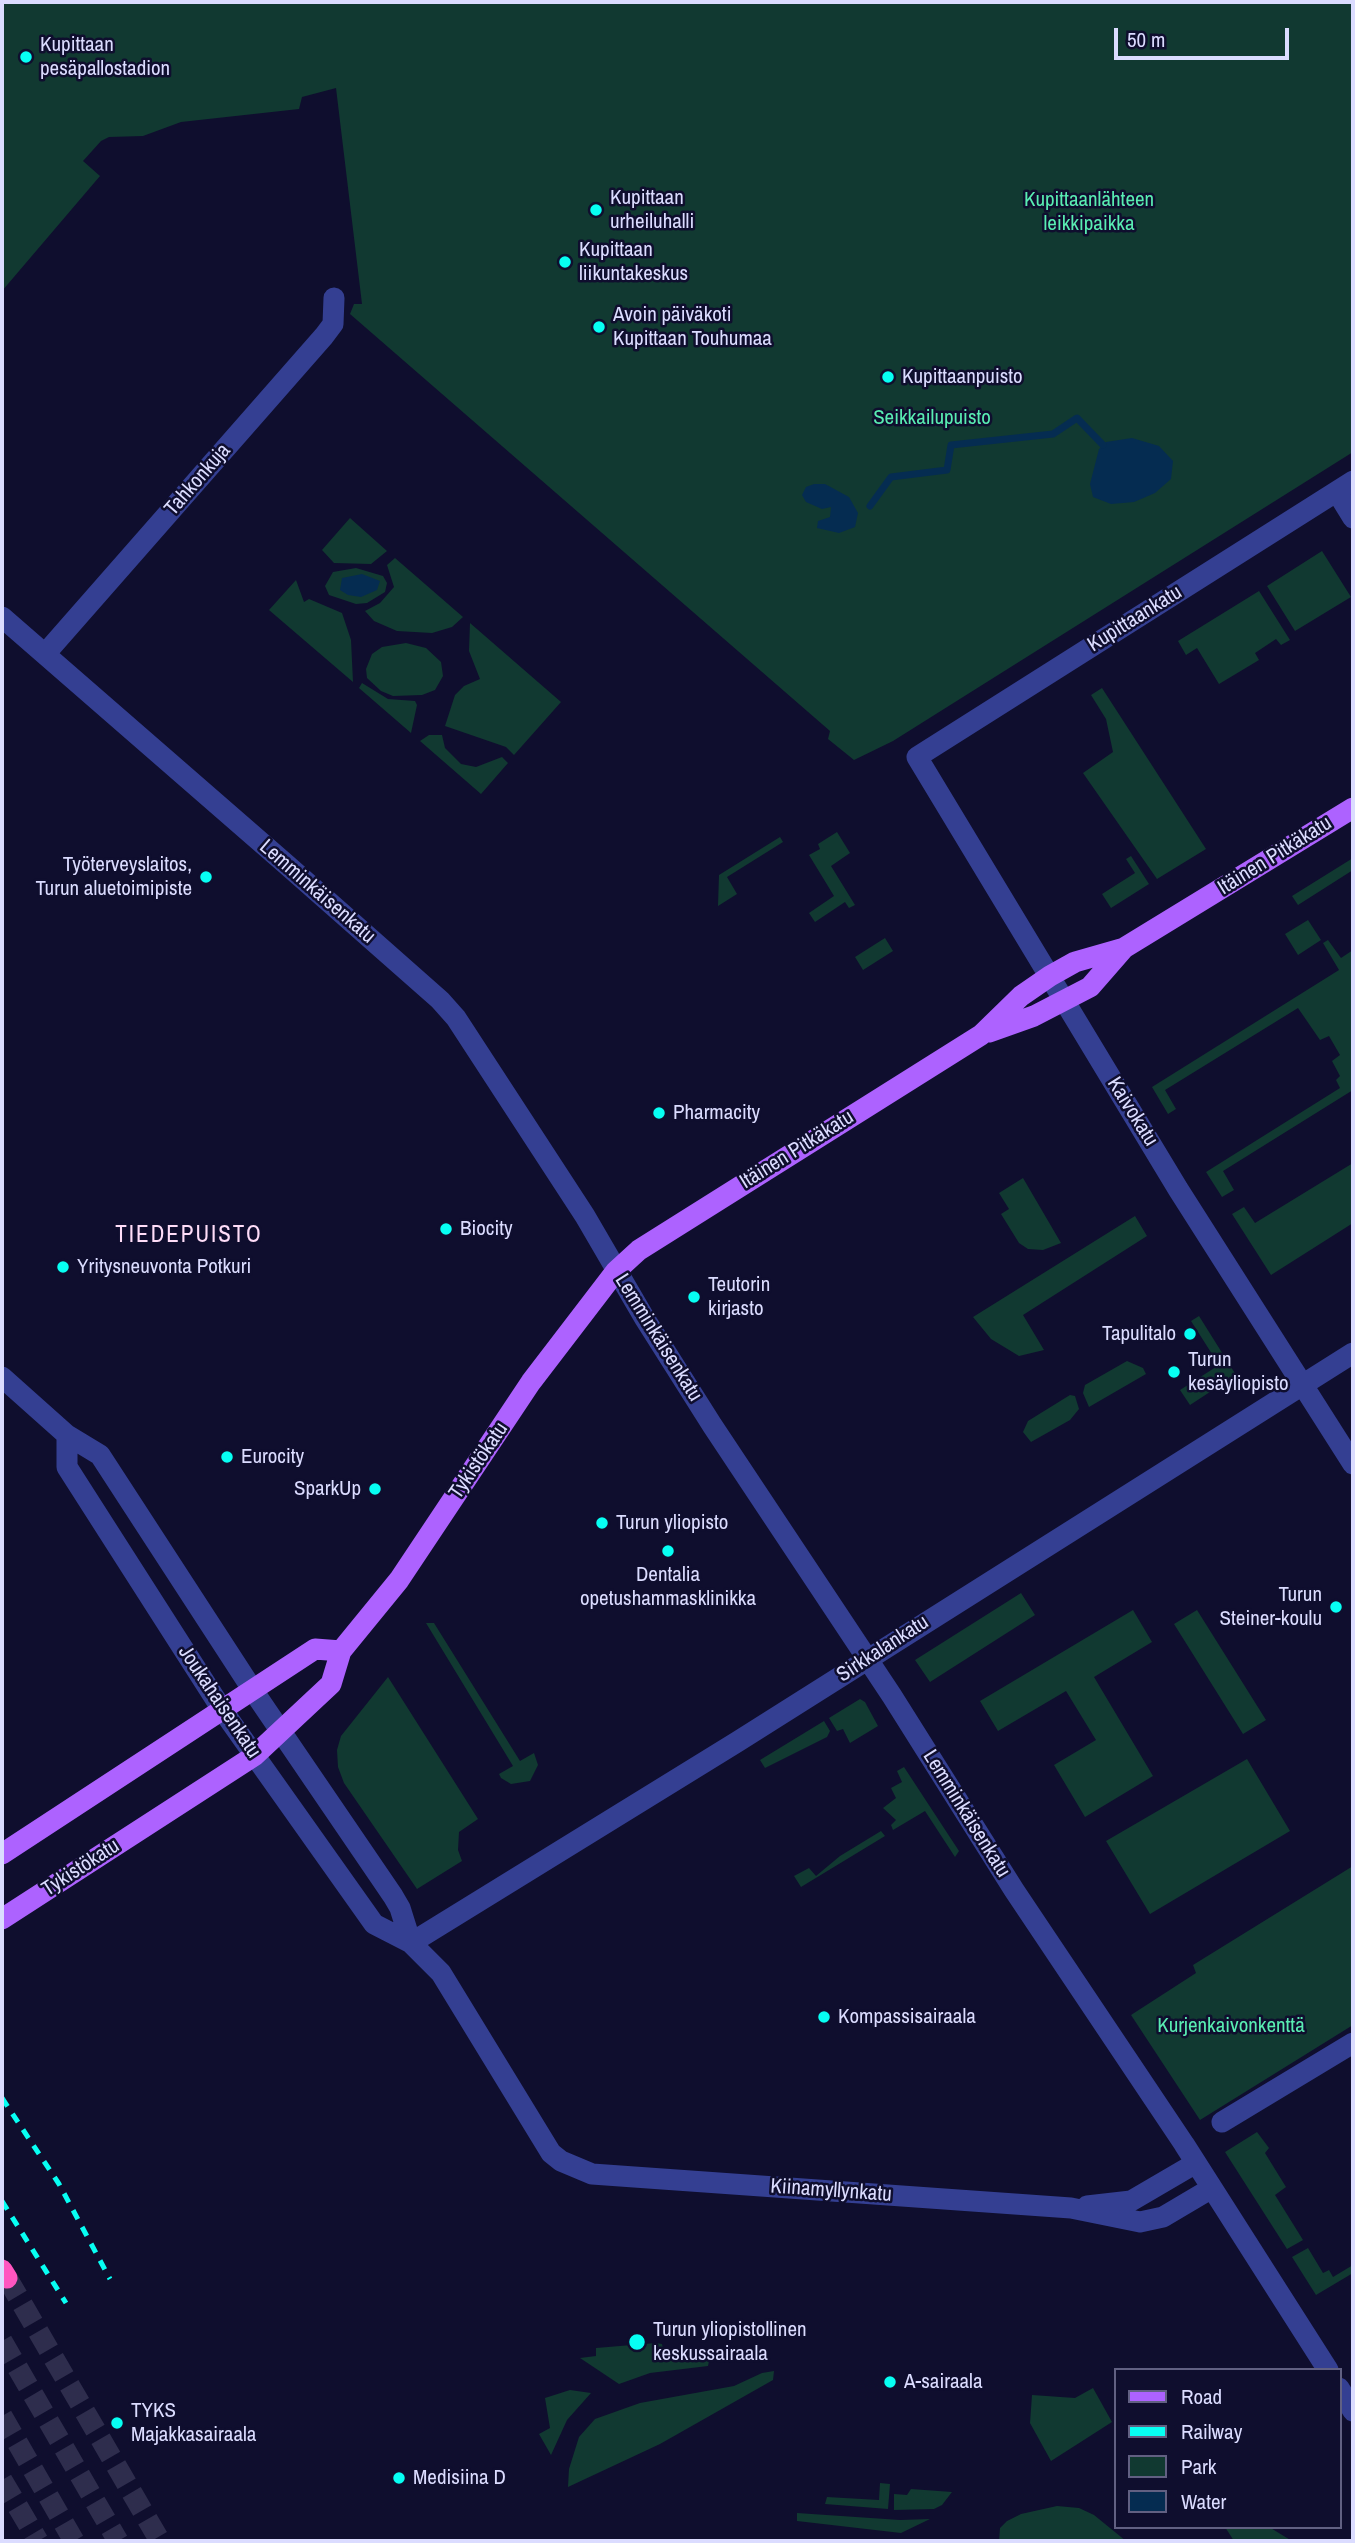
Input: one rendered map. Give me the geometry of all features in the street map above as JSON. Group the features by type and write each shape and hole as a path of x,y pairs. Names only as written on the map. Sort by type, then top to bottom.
{"main road":[{"name":"Itäinen Pitkäkatu","path":"617,1271 639,1250 981,1035 1021,996 1050,975 1075,962 1124,948 1353,808"},
{"name":"Itäinen Pitkäkatu","path":"981,1035 1034,1016 1090,988 1124,948"},
{"name":"Tykistökatu","path":"2,1919 254,1756 331,1684 341,1651 399,1580 531,1382 617,1271"},
{"path":"2,1854 254,1692 315,1649 341,1651"}],"street":[{"name":"Tahkonkuja","path":"45,654 324,336 333,324 334,299"},
{"path":"1345,486 1353,518"},
{"name":"Kupittaankatu","path":"917,757 1345,486"},
{"name":"Lemminkäisenkatu","path":"2,617 447,1007 564,1183 652,1332 1014,1890 1196,2163"},
{"name":"Kaivokatu","path":"917,757 1050,975 1063,1001 1353,1464"},
{"name":"Sirkkalankatu","path":"411,1942 866,1660 1353,1353"},
{"name":"Joukahaisenkatu","path":"2,1377 67,1435 100,1455 254,1692 397,1902 411,1942"},
{"name":"Joukahaisenkatu","path":"67,1435 67,1467 254,1756 374,1924 411,1942 441,1973 551,2153 561,2161 592,2174"},
{"path":"1222,2122 1353,2043"},
{"path":"1196,2163 1327,2368"},
{"name":"Kiinamyllynkatu","path":"1071,2208 1131,2201 1196,2163"},
{"name":"Kiinamyllynkatu","path":"592,2174 1071,2208 1140,2222 1163,2217 1212,2188"},
{"path":"1341,2391 1353,2411"}],"green space":[{"name":"Kupittaanpuisto","path":"2,2 1353,2 1353,452 893,741 854,760 828,739 830,731 350,314 354,304 362,304 336,88 302,97 299,109 181,122 143,136 109,137 101,141 83,161 100,176 2,291"},
{"path":"350,518 387,551 371,564 334,563 322,550"},
{"path":"1322,551 1351,597 1295,631 1267,586"},
{"path":"395,558 463,617 452,627 432,633 397,631 374,621 365,611 380,603 394,587 387,565"},
{"path":"356,568 383,576 387,583 385,592 367,603 356,604 329,595 325,586 333,572"},
{"path":"296,580 304,602 309,599 342,613 351,640 353,682 269,610"},
{"path":"1259,591 1290,640 1281,645 1276,639 1255,653 1259,660 1219,684 1197,648 1186,655 1178,641"},
{"path":"470,623 561,702 514,755 506,747 445,726 455,695 464,686 480,679 469,651"},
{"path":"406,643 426,648 441,662 443,676 435,690 422,695 393,696 381,691 367,678 366,669 372,654 382,647"},
{"path":"362,683 388,699 415,701 417,705 411,733 359,688"},
{"path":"1102,688 1206,849 1157,879 1083,773 1113,752 1106,719 1091,695"},
{"path":"429,735 442,735 445,748 461,764 476,767 502,757 508,763 481,794 420,741"},
{"path":"837,832 850,853 831,866 855,905 849,908 845,902 815,922 809,913 834,896 809,855 820,849 818,844"},
{"path":"780,837 783,842 727,877 737,894 718,906 719,875"},
{"path":"1131,856 1149,884 1111,908 1102,894 1135,873 1126,859"},
{"path":"1353,858 1353,870 1298,905 1292,896"},
{"path":"1308,920 1321,940 1298,955 1285,934"},
{"path":"885,938 893,951 863,970 855,957"},
{"path":"1328,940 1341,958 1353,950 1353,1090 1223,1171 1234,1190 1222,1197 1206,1172 1340,1088 1336,1080 1340,1076 1332,1061 1340,1055 1329,1036 1320,1040 1298,1008 1165,1090 1176,1109 1168,1114 1152,1087 1339,970 1323,943"},
{"path":"1353,1163 1353,1223 1271,1275 1232,1214 1244,1207 1255,1223"},
{"path":"1023,1178 1061,1243 1043,1250 1028,1249 1019,1243 1001,1214 1009,1209 999,1193"},
{"path":"1135,1216 1147,1236 1023,1315 1044,1350 1019,1356 991,1339 973,1317"},
{"path":"1199,1316 1236,1375 1190,1405 1180,1390 1219,1365 1191,1321"},
{"path":"1127,1361 1143,1368 1146,1374 1089,1407 1083,1393 1085,1385"},
{"path":"1070,1395 1075,1396 1079,1409 1070,1420 1031,1442 1023,1432 1028,1421"},
{"path":"1021,1593 1035,1615 930,1682 915,1660"},
{"path":"1133,1610 1152,1642 1094,1677 1153,1776 1085,1817 1054,1765 1096,1740 1066,1691 998,1731 980,1701"},
{"path":"1197,1610 1266,1720 1243,1734 1174,1624"},
{"path":"426,1623 434,1623 520,1761 534,1753 538,1765 530,1781 511,1784 501,1778 499,1774 513,1766"},
{"path":"388,1677 478,1819 459,1832 458,1850 462,1861 417,1889 344,1783 338,1767 337,1750 341,1736"},
{"path":"860,1699 865,1702 878,1726 850,1743 843,1729 837,1731 829,1718"},
{"path":"824,1721 830,1731 827,1737 765,1768 760,1760"},
{"path":"1247,1759 1290,1831 1150,1914 1106,1841"},
{"path":"904,1767 959,1851 955,1857 925,1811 893,1830 891,1825 896,1820 883,1808 896,1798 891,1788 902,1782 897,1771"},
{"path":"881,1831 885,1836 801,1887 794,1876 809,1868 816,1876 840,1856"},
{"name":"Kurjenkaivonkenttä","path":"1353,1866 1353,2025 1200,2120 1131,2015 1196,1973 1193,1965"},
{"path":"1257,2132 1269,2148 1265,2153 1286,2187 1275,2195 1303,2240 1287,2249 1225,2152"},
{"path":"1308,2248 1323,2273 1329,2270 1333,2277 1353,2265 1353,2273 1316,2295 1292,2257"},
{"path":"662,2344 663,2349 711,2351 708,2366 650,2373 619,2384 580,2358 596,2356 596,2348"},
{"path":"774,2371 773,2380 660,2444 568,2487 569,2469 579,2437 595,2419 640,2403 734,2386 762,2373"},
{"path":"1093,2388 1112,2422 1051,2461 1030,2423 1032,2395 1075,2398"},
{"path":"570,2390 591,2393 567,2420 551,2455 539,2434 550,2428 545,2398"},
{"path":"880,2483 890,2484 888,2509 825,2504 827,2497 879,2500"},
{"path":"911,2489 952,2492 942,2505 934,2509 894,2510 894,2494 907,2495"},
{"path":"1057,2506 1079,2508 1094,2515 1126,2541 999,2541 1000,2528 1007,2521 1021,2514"},
{"path":"797,2513 900,2520 930,2519 901,2533 797,2521"},
{"path":"1226,2529 1272,2529 1292,2541 1234,2541"}],"water":[{"path":"1132,438 1159,446 1173,461 1171,479 1155,493 1134,502 1111,504 1093,497 1090,484 1099,449 1106,442"},
{"path":"825,484 849,497 858,513 855,527 839,533 817,528 818,521 830,517 831,507 822,509 806,502 802,495 806,487"},
{"path":"362,574 380,581 377,590 361,597 348,595 340,590 342,578"}],"waterway":[{"path":"870,506 891,477 947,470 951,445 1053,434 1077,418 1103,445"}],"tunnel":[{"path":"7,2278 160,2541"},
{"path":"2,2341 118,2541"},
{"path":"2,2416 74,2541"},
{"path":"2,2480 38,2541"}],"railway":[{"path":"2,2098 59,2184 110,2279"},
{"path":"2,2201 66,2303"}],"place":[{"name":"Kupittaan pesäpallostadion","path":"26,57"},
{"name":"Kupittaan urheiluhalli","path":"596,210"},
{"name":"Kupittaan liikuntakeskus","path":"565,262"},
{"name":"Avoin päiväkoti Kupittaan Touhumaa","path":"599,327"},
{"name":"Kupittaanpuisto","path":"888,377"},
{"name":"Työterveyslaitos, Turun aluetoimipiste","path":"206,877"},
{"name":"Pharmacity","path":"659,1113"},
{"name":"Biocity","path":"446,1229"},
{"name":"Yritysneuvonta Potkuri","path":"63,1267"},
{"name":"Teutorin kirjasto","path":"694,1297"},
{"name":"Tapulitalo","path":"1190,1334"},
{"name":"Turun kesäyliopisto","path":"1174,1372"},
{"name":"Eurocity","path":"227,1457"},
{"name":"SparkUp","path":"375,1489"},
{"name":"Turun yliopisto","path":"602,1523"},
{"name":"Dentalia opetushammasklinikka","path":"668,1551"},
{"name":"Turun Steiner-koulu","path":"1336,1607"},
{"name":"Kompassisairaala","path":"824,2017"},
{"name":"Turun yliopistollinen keskussairaala","path":"637,2342"},
{"name":"A-sairaala","path":"890,2382"},
{"name":"TYKS Majakkasairaala","path":"117,2423"},
{"name":"Medisiina D","path":"399,2478"}],"district":[{"name":"TIEDEPUISTO","path":"189,1236"}],"park label":[{"name":"Kupittaanlähteen leikkipaikka","path":"1089,212"},
{"name":"Seikkailupuisto","path":"932,418"}]}
